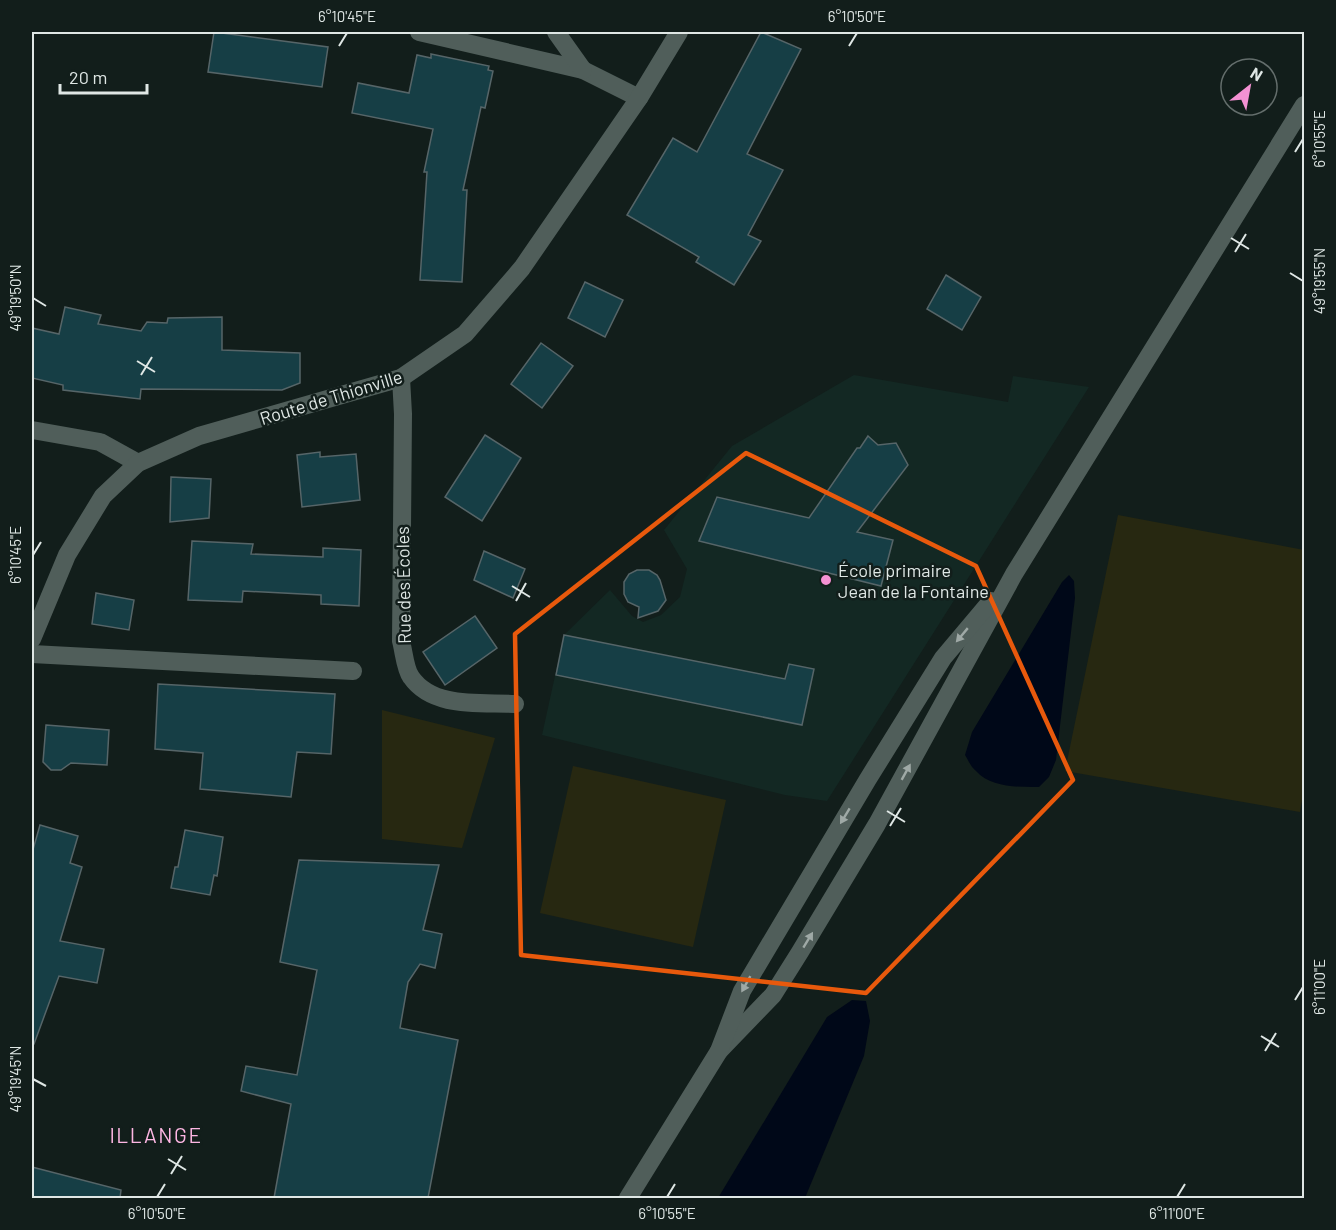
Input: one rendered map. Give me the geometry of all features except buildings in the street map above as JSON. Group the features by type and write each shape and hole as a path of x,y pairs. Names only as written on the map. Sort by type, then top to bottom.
{"street":[{"path":"419,32 584,70 639,98"},
{"path":"556,32 584,70"},
{"name":"Route de Thionville","path":"32,639 67,555 103,496 138,463 199,436 401,378 465,334 522,268 639,98 680,32"},
{"path":"719,1051 774,995 877,824 1014,574 1305,105"},
{"name":"Rue des Écoles","path":"401,378 403,414 401,641 410,676 429,695 452,701 515,704"},
{"path":"32,430 100,442 138,463"},
{"path":"628,1198 719,1051 742,991 868,779 943,658 1014,574"},
{"path":"32,654 353,671"},
{"path":"868,779 864,807 877,824"}],"highlighted area":[{"path":"746,453 976,566 1073,780 866,993 521,955 515,634"}],"shaded area":[{"name":"École primaire Jean de la Fontaine","path":"854,375 1008,402 1013,376 1089,387 827,801 785,795 542,735 564,635 610,590 632,616 643,622 661,615 680,597 687,569 664,530 732,446"},
{"path":"1118,515 1304,550 1304,789 1300,812 1065,771"},
{"path":"382,710 495,738 462,848 382,839"},
{"path":"573,766 726,800 693,947 540,913"}],"water":[{"path":"1069,575 1074,581 1075,598 1056,760 1049,777 1039,787 997,784 982,777 965,755 972,732 1062,582"},
{"path":"852,1000 866,1001 870,1021 864,1056 805,1198 718,1198 827,1017"}],"place":[{"name":"École primaire Jean de la Fontaine","path":"826,580"}],"district":[{"name":"ILLANGE","path":"156,1134"}]}
